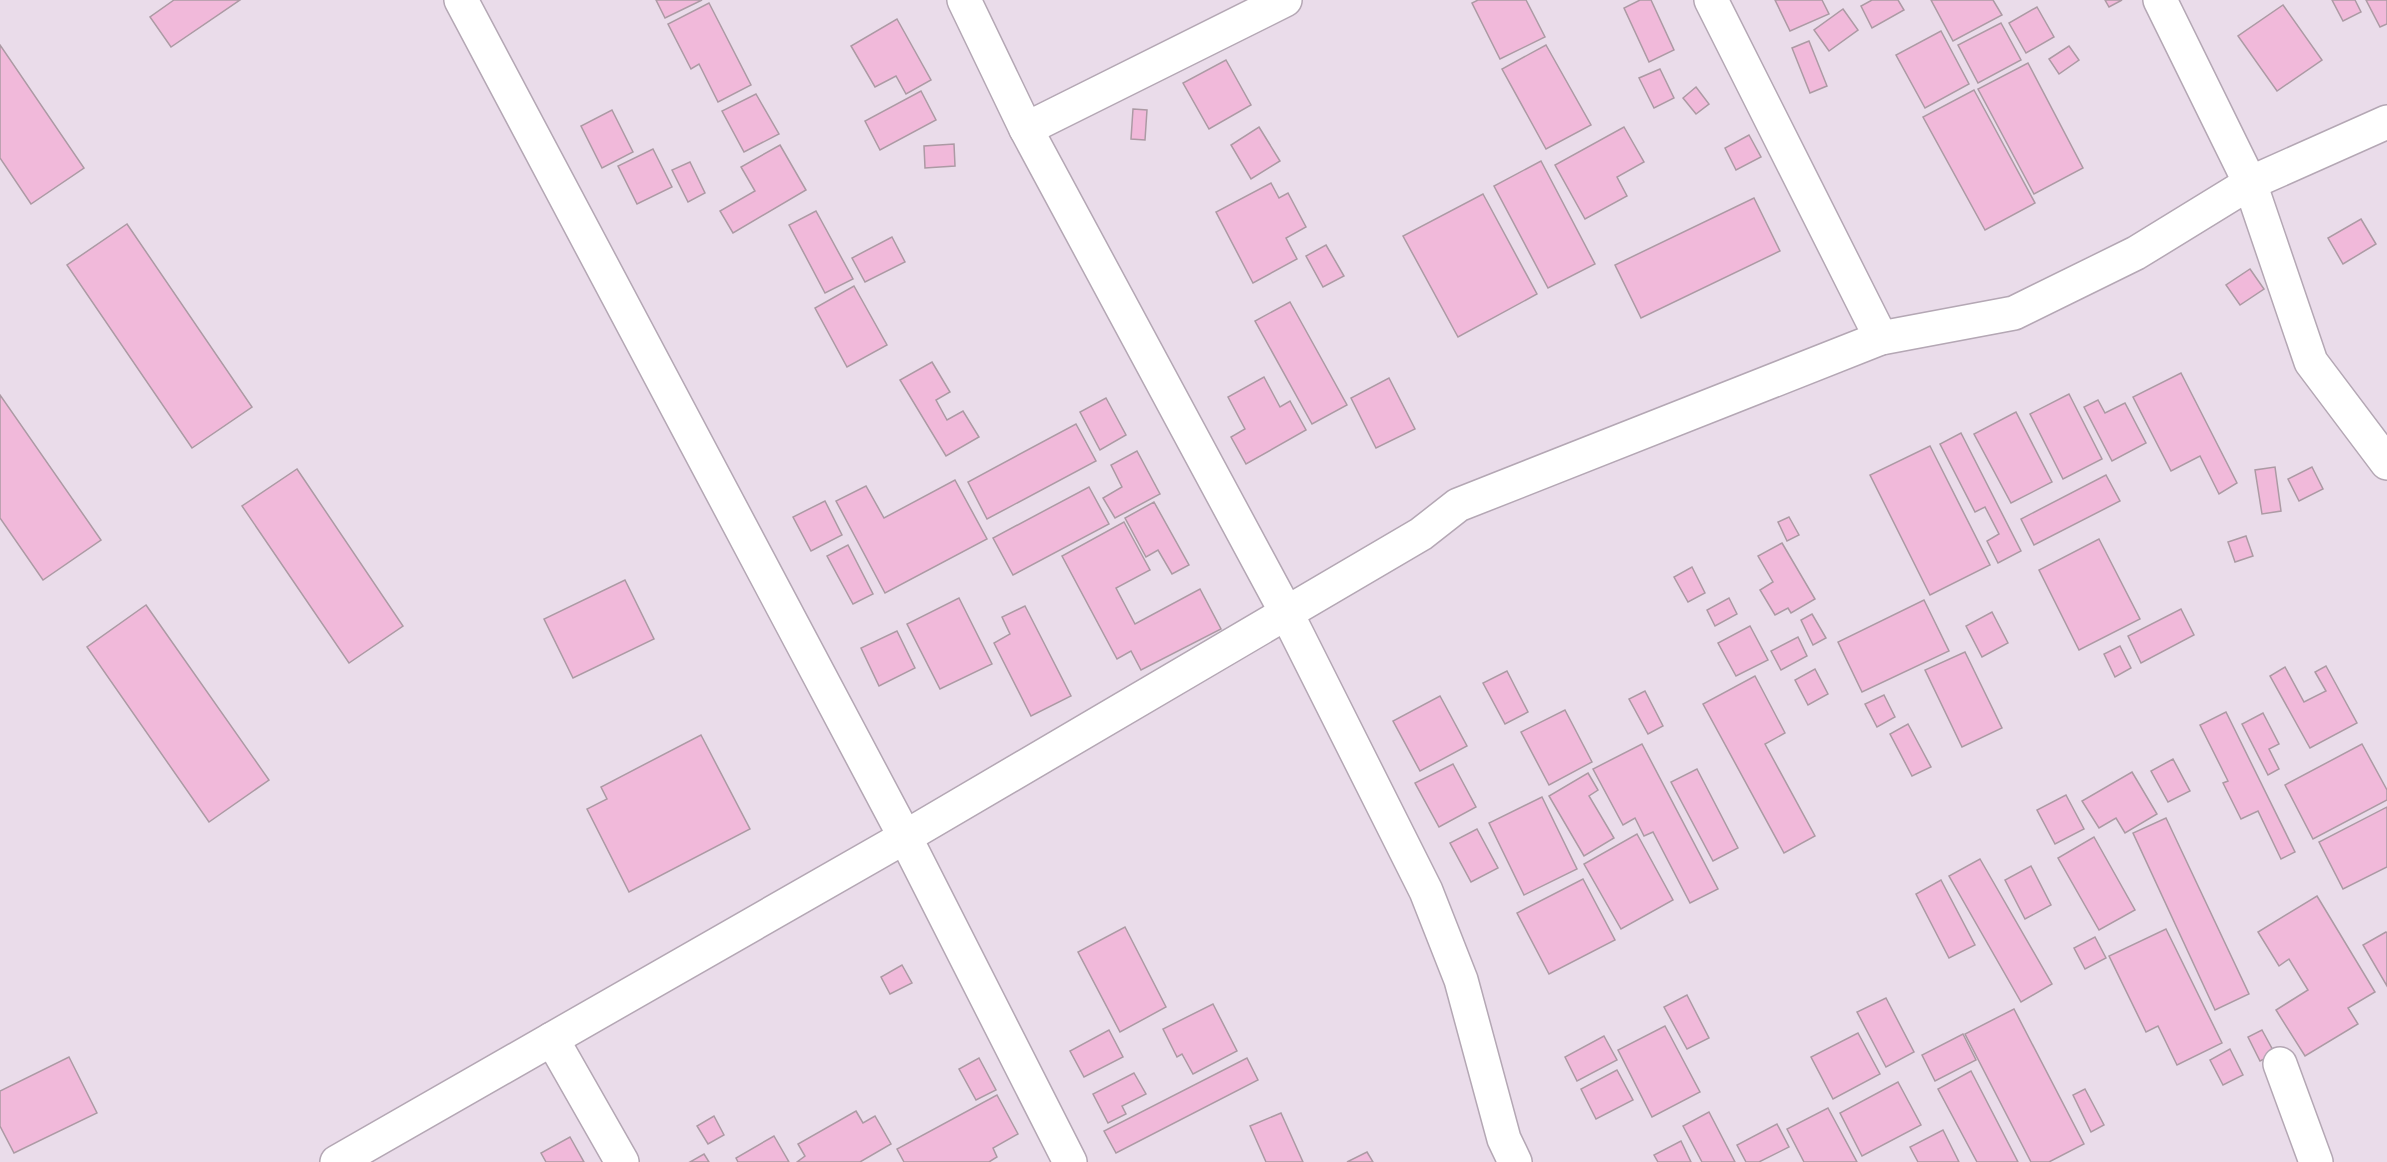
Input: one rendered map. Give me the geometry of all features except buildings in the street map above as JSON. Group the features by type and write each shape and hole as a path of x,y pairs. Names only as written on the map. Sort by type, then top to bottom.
{"street":[{"path":"460,0 905,837 1070,1162"},
{"path":"964,0 1026,129 1286,612 1426,891 1461,980 1504,1139 1515,1162"},
{"path":"1026,129 1285,0"},
{"path":"1711,0 1881,338"},
{"path":"2160,0 2250,183 2311,362 2387,463"},
{"path":"337,1162 905,837 1421,534 1458,506 1881,338 2014,313 2136,253 2250,183 2387,122"},
{"path":"552,1039 622,1162"},
{"path":"2280,1064 2316,1162"}]}
